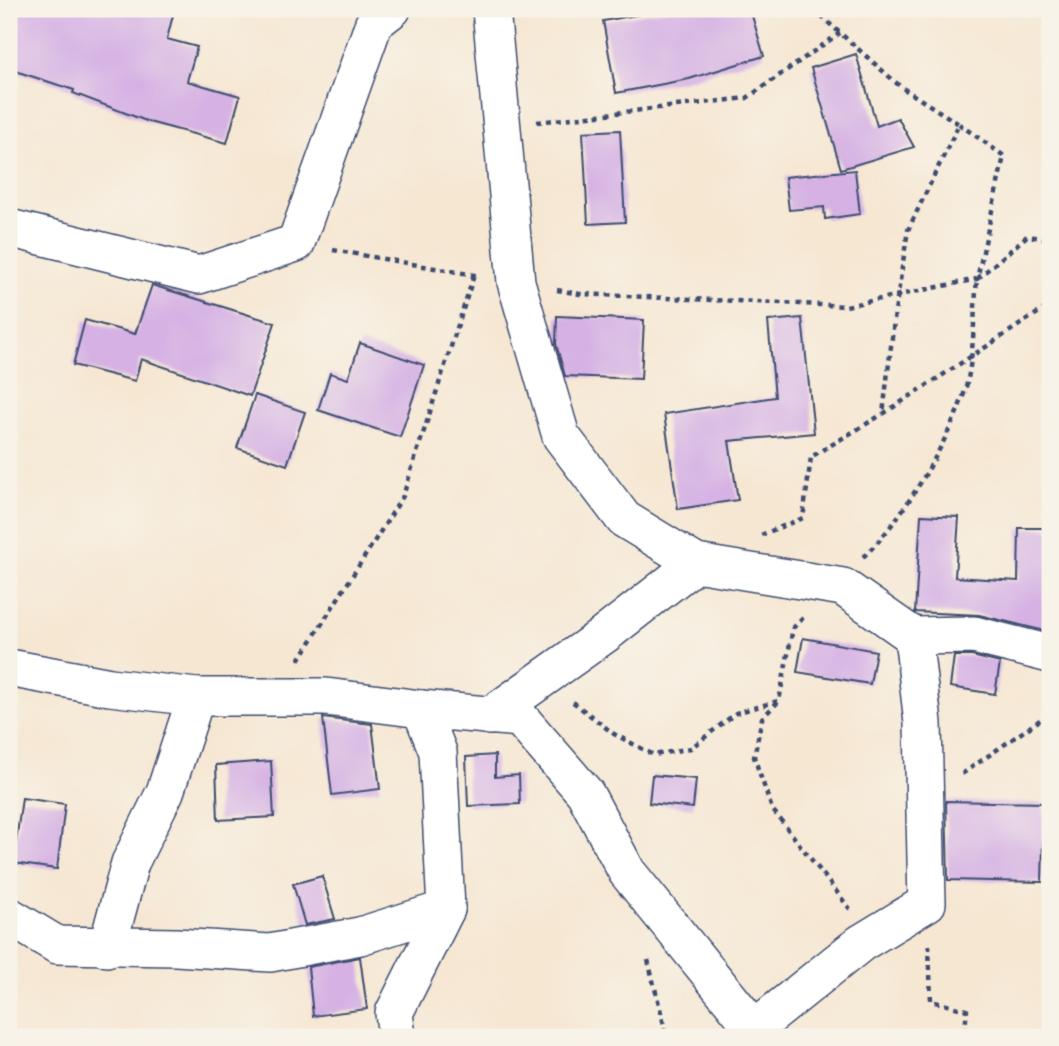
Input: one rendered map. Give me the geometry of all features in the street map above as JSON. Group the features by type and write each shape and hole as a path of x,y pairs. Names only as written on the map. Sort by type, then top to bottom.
{"street":[{"path":"9,228 200,275 296,243 374,23 392,9"},
{"path":"491,9 516,282 561,436 624,519 696,563 844,587 913,636 974,635 1038,652 1050,676"},
{"path":"490,716 604,635 696,563"},
{"path":"9,668 110,687 196,697 326,697 520,718 585,793 627,872 753,1034 861,943 927,902 923,723 913,636"},
{"path":"107,948 131,863 165,792 196,697"},
{"path":"397,1037 394,1013 446,909 439,752 421,709"},
{"path":"9,916 57,945 107,948 176,947 271,953 360,936 446,909"}],"path":[{"path":"813,9 901,87 1004,156 977,279 966,386 931,464 882,540 832,586 793,628 779,701 762,718 754,757 772,809 840,900 863,921 889,926"},
{"path":"502,126 747,98 840,33"},
{"path":"883,414 908,230 959,124"},
{"path":"296,243 580,294 846,306 977,279 1027,236 1050,239"},
{"path":"275,697 403,496 474,275"},
{"path":"756,538 803,518 811,457 883,414 1050,305"},
{"path":"535,684 578,705 614,734 654,755 691,748 736,713 779,701"},
{"path":"924,801 1050,713"},
{"path":"927,902 931,1001 967,1010 964,1037"}],"building":[{"path":"9,9 153,9 173,15 167,39 197,47 187,81 240,96 227,143 149,122 73,93 74,90 9,69"},
{"path":"669,9 750,9 764,56 689,79 616,93 603,21"},
{"path":"856,54 877,126 898,118 914,147 841,169 811,68"},
{"path":"620,130 625,222 588,224 583,132"},
{"path":"855,170 860,214 825,219 824,207 789,210 785,177"},
{"path":"152,285 275,323 250,396 141,359 135,381 73,365 85,320 135,334"},
{"path":"557,316 644,320 641,379 565,376 556,344"},
{"path":"802,318 814,433 729,441 738,500 678,509 664,414 775,397 768,321"},
{"path":"360,343 424,365 400,437 318,410 330,373 348,379"},
{"path":"255,395 305,412 287,465 237,448"},
{"path":"921,515 959,517 955,577 1018,581 1019,528 1050,528 1050,580 1047,580 1045,631 979,615 915,612"},
{"path":"803,638 876,651 870,684 797,672"},
{"path":"954,656 972,656 1000,663 995,694 950,687"},
{"path":"323,718 372,724 380,789 332,795"},
{"path":"495,755 495,777 519,775 520,804 468,806 466,757"},
{"path":"271,761 274,817 218,820 216,765"},
{"path":"652,775 696,779 693,808 649,803"},
{"path":"22,798 65,804 57,869 13,863"},
{"path":"946,801 1044,803 1042,882 948,880"},
{"path":"322,876 335,919 305,925 293,884"},
{"path":"360,957 367,1009 313,1016 308,967"}]}
